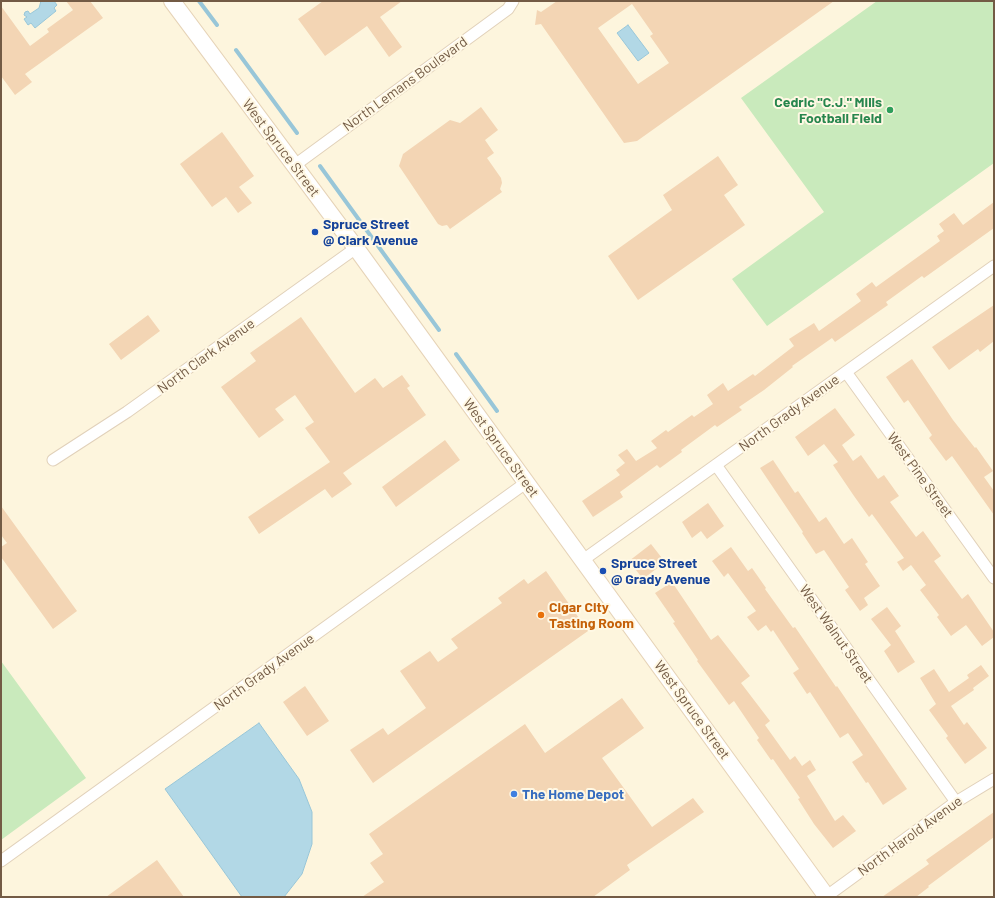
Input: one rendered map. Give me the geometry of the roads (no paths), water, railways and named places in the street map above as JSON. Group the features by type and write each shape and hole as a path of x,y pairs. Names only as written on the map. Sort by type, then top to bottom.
{"street":[{"name":"West Spruce Street","path":"172,1 356,248 827,897"},
{"name":"North Lemans Boulevard","path":"294,165 508,9 513,1"},
{"name":"North Clark Avenue","path":"53,460 127,412 356,248"},
{"name":"North Grady Avenue","path":"583,560 994,266"},
{"name":"West Pine Street","path":"846,372 994,578"},
{"name":"West Walnut Street","path":"716,465 956,802"},
{"name":"North Grady Avenue","path":"1,861 527,482"},
{"name":"North Harold Avenue","path":"827,897 956,802 994,779"}],"water":[{"path":"41,1 54,1 57,5 54,8 56,11 35,28 31,23 28,25 24,19 27,17 24,15 25,12 28,11 30,14 39,8"},
{"path":"628,25 649,53 638,61 617,33"},
{"path":"259,723 299,779 312,812 312,844 302,874 284,897 242,897 165,789"}],"waterway":[{"path":"199,1 217,25"},
{"path":"236,50 297,133"},
{"path":"320,166 439,330"},
{"path":"456,354 497,411"}],"place":[{"name":"Cedric \"C.J.\" Mills Football Field","path":"890,110"},
{"name":"Spruce Street @ Clark Avenue","path":"315,232"},
{"name":"Spruce Street @ Grady Avenue","path":"603,571"},
{"name":"Cigar City Tasting Room","path":"541,615"},
{"name":"The Home Depot","path":"514,794"}]}
